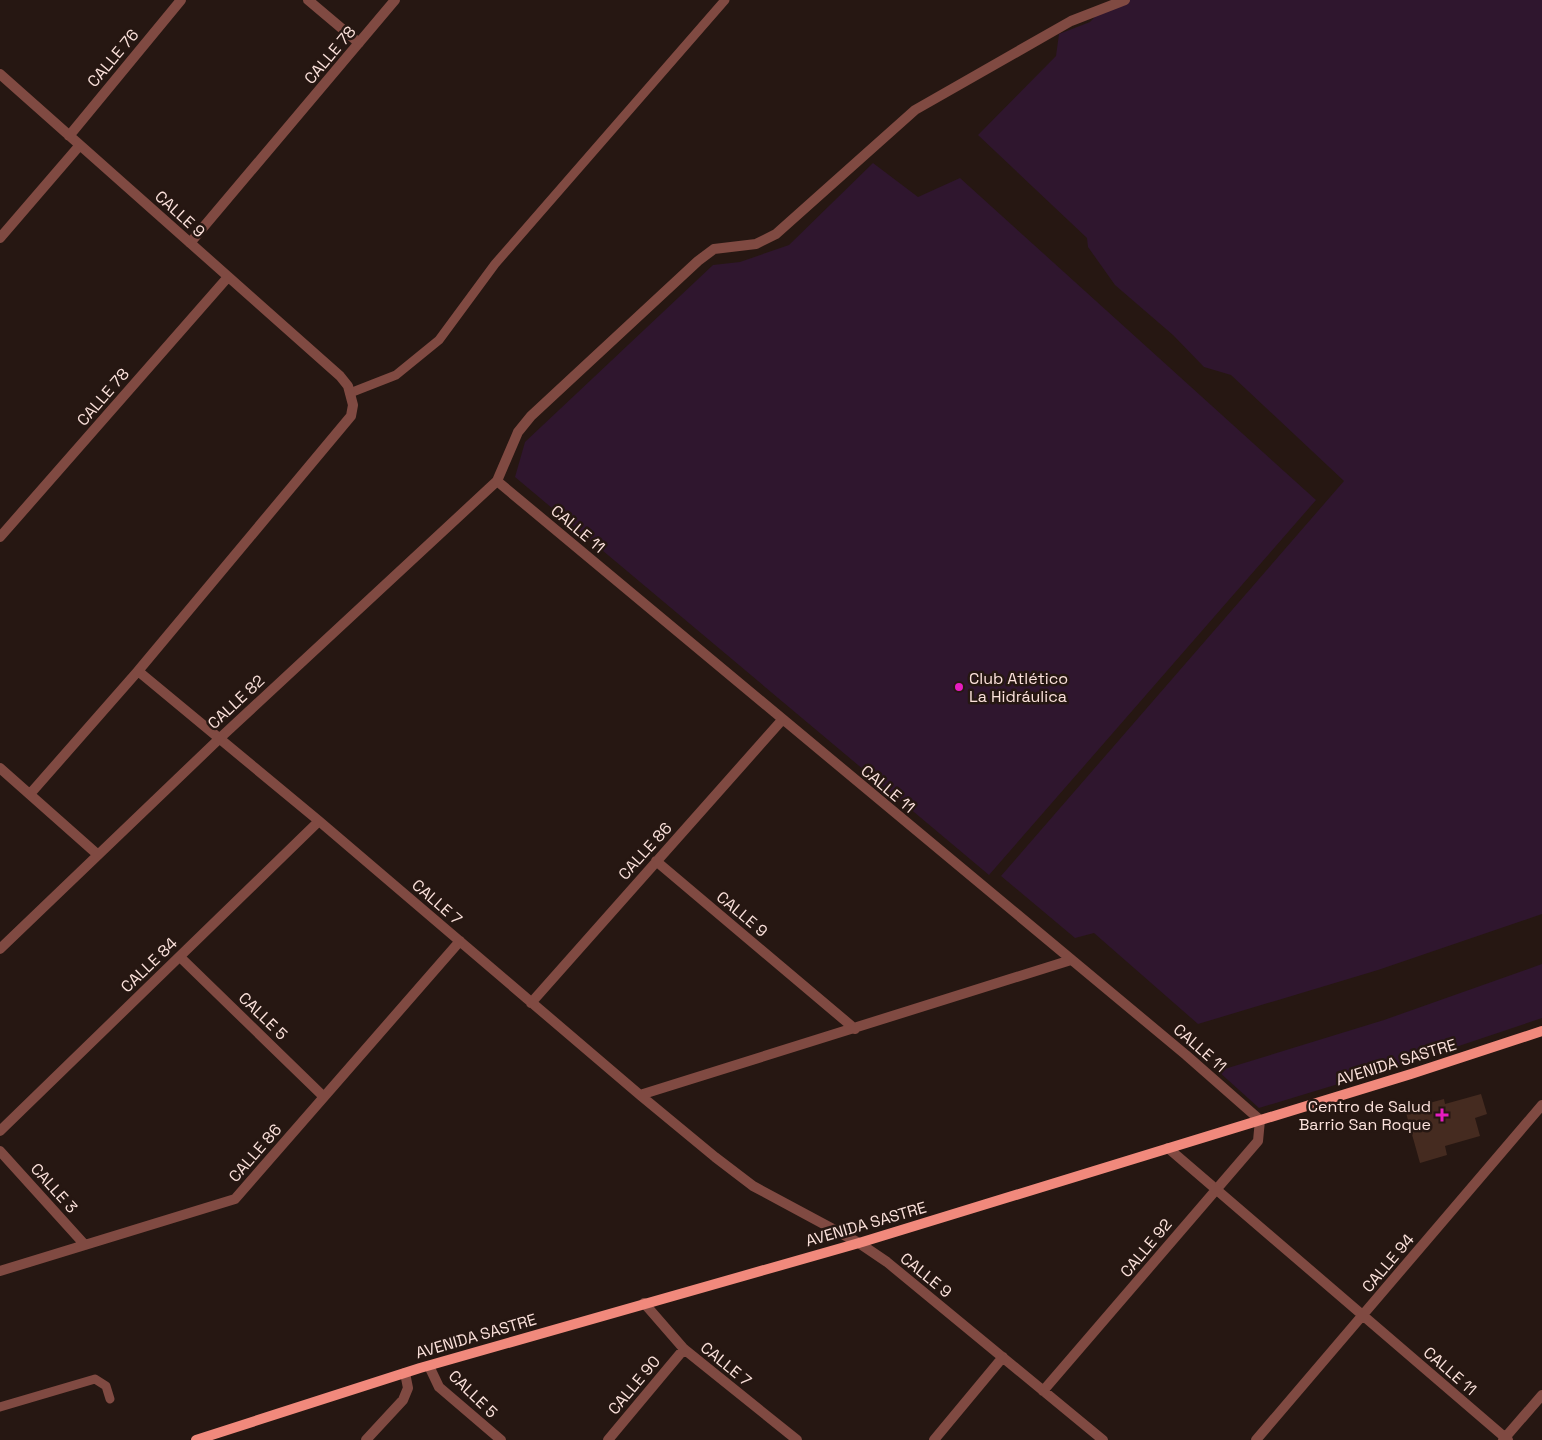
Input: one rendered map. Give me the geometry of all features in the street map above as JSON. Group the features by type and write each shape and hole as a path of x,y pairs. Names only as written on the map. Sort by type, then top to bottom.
{"street":[{"name":"CALLE 76","path":"69,136 181,0"},
{"path":"308,0 359,43"},
{"name":"CALLE 78","path":"190,243 395,0"},
{"path":"497,481 518,432 531,416 714,249 756,244 776,234 915,110 1071,21 1125,0"},
{"name":"CALLE 9","path":"0,74 228,278 300,338 340,376 350,393"},
{"path":"0,238 80,145"},
{"name":"CALLE 78","path":"0,537 228,278"},
{"path":"30,794 138,671 351,416 353,405 350,393"},
{"name":"CALLE 11","path":"497,481 1186,1055 1260,1120"},
{"name":"CALLE 82","path":"0,949 220,738 497,481"},
{"name":"CALLE 7","path":"138,671 319,821 531,1003 715,1157"},
{"name":"CALLE 86","path":"531,1003 782,720"},
{"path":"0,768 97,854"},
{"name":"CALLE 84","path":"0,1131 319,821"},
{"name":"CALLE 9","path":"656,861 855,1029"},
{"name":"CALLE 86","path":"0,1271 234,1199 460,941"},
{"name":"CALLE 5","path":"180,957 324,1097"},
{"path":"640,1095 1071,960"},
{"name":"AVENIDA SASTRE","path":"196,1440 404,1373 859,1243 1542,1031"},
{"name":"CALLE 94","path":"1256,1440 1542,1105"},
{"name":"CALLE 92","path":"1043,1391 1258,1141 1260,1120"},
{"name":"CALLE 11","path":"1168,1148 1505,1439"},
{"name":"CALLE 3","path":"0,1151 86,1244"},
{"name":"CALLE 9","path":"715,1157 753,1186 859,1243 887,1262 1103,1440"},
{"name":"CALLE 7","path":"644,1303 684,1349 797,1440"},
{"name":"CALLE 90","path":"608,1440 684,1349"},
{"path":"934,1440 1003,1357"},
{"name":"CALLE 5","path":"429,1366 439,1387 500,1440"},
{"path":"366,1440 403,1400 408,1388 404,1373"},
{"path":"1505,1439 1542,1395"}],"lane":[{"path":"350,393 396,375 439,340 495,264 725,0"},
{"path":"0,1407 95,1379 106,1386 110,1399"}],"shaded area":[{"path":"1111,0 1542,0 1542,914 1378,970 1198,1024 1094,933 1075,938 1001,876 1344,481 1231,375 1204,367 1173,335 1115,285 1088,247 1087,238 978,135 1056,56 1059,34 1090,22"},
{"name":"Club Atlético La Hidráulica","path":"873,163 918,197 960,178 1316,500 989,875 515,477 525,442 713,265 740,262 789,245"},
{"path":"1542,964 1542,1018 1414,1061 1259,1108 1218,1071 1384,1020"}],"building":[{"path":"1481,1094 1487,1114 1475,1118 1480,1136 1445,1146 1447,1155 1420,1163 1406,1113 1423,1108 1422,1105 1444,1099 1445,1104"}],"place":[{"name":"Club Atlético La Hidráulica","path":"959,687"},
{"name":"Centro de Salud Barrio San Roque","path":"1442,1115"}]}
